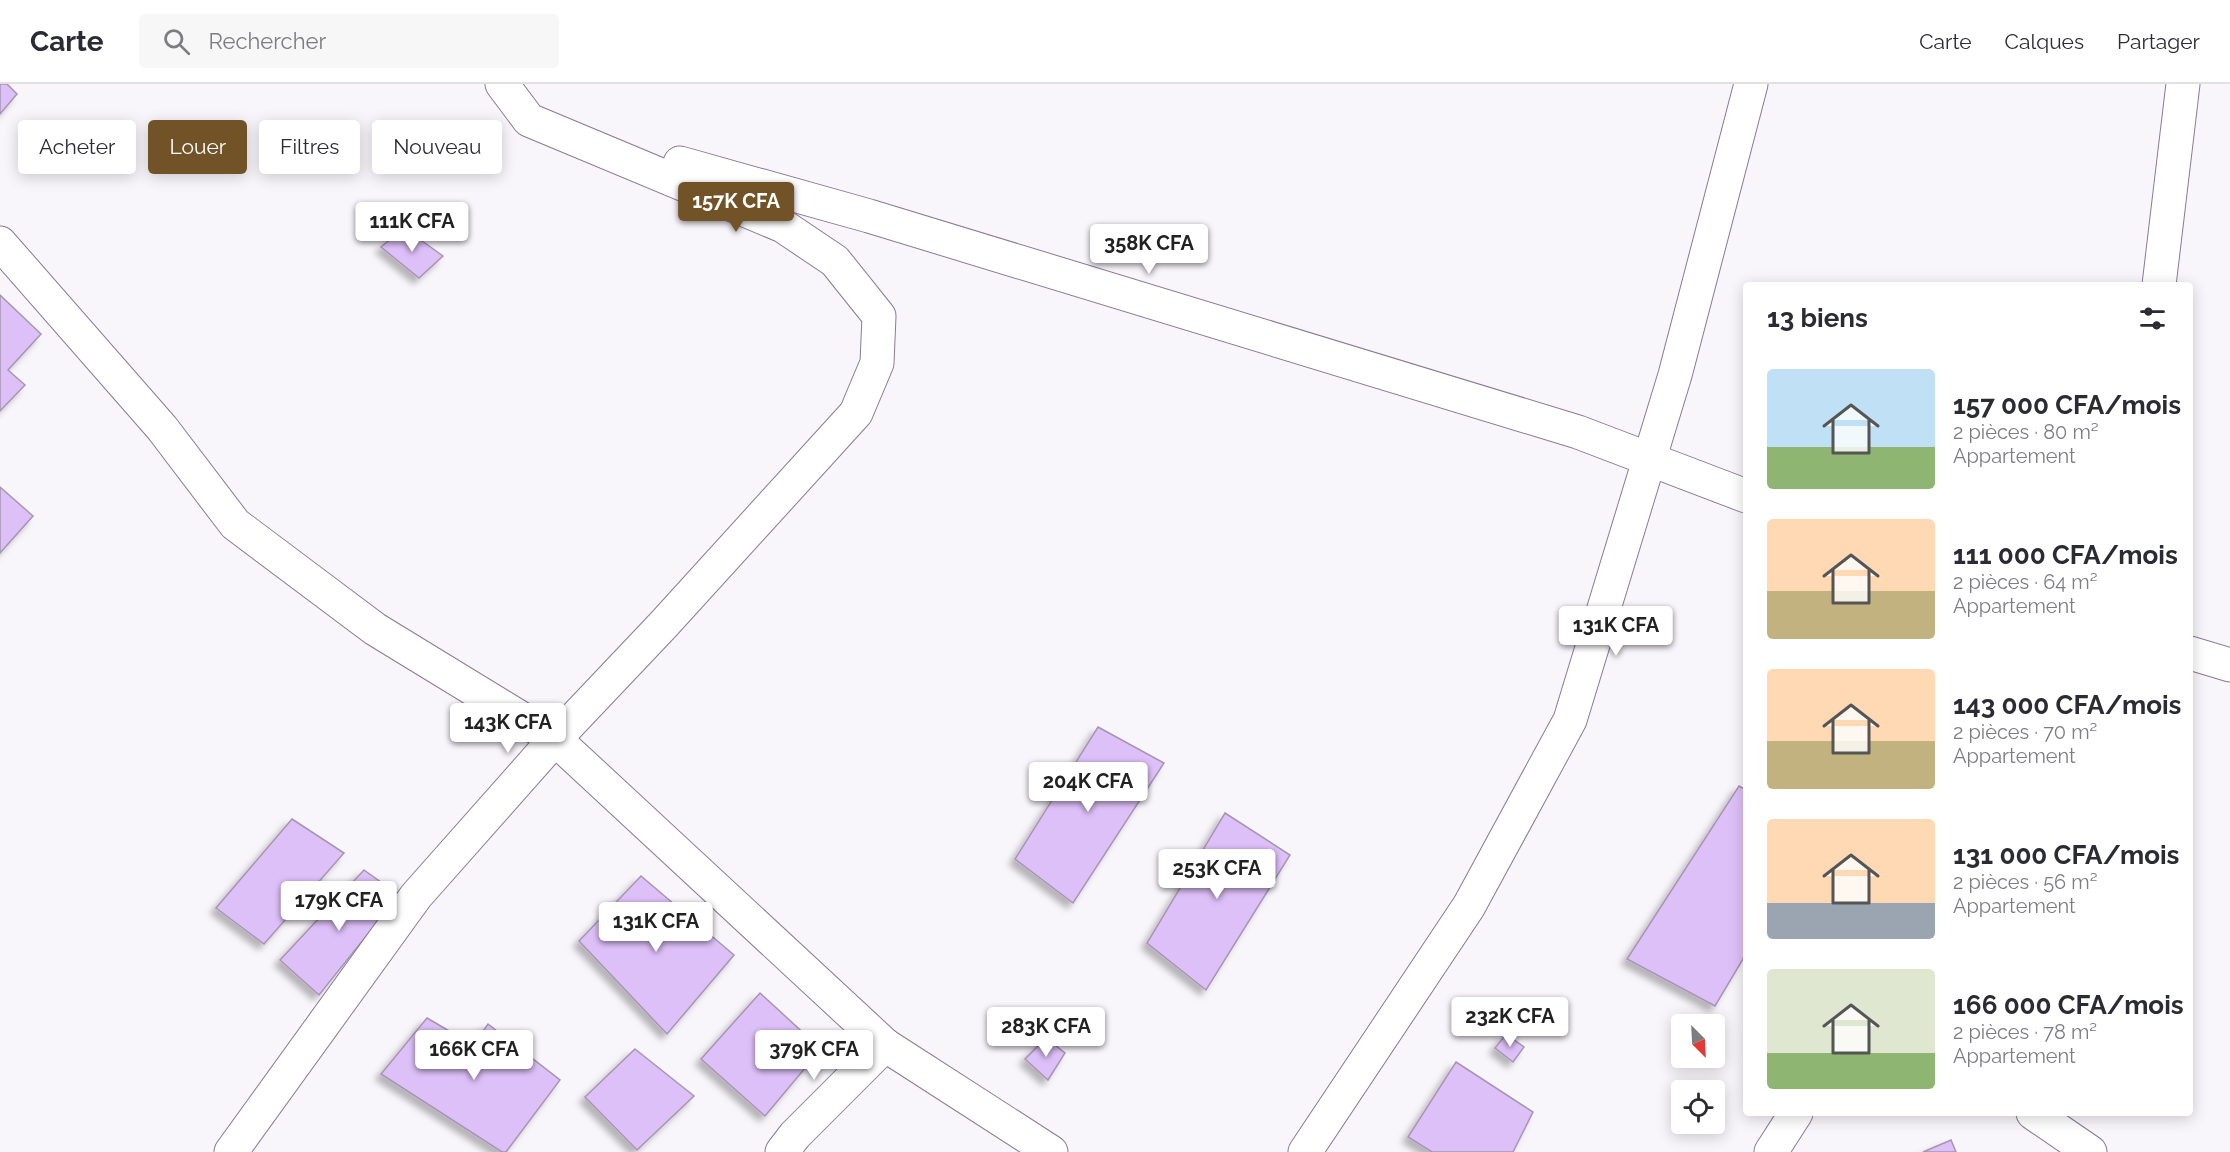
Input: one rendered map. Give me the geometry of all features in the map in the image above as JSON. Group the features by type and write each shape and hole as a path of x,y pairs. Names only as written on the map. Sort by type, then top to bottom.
{"street":[{"path":"231,1152 416,896 555,739 664,624 856,413 877,363 879,316 835,261 783,226 530,120 502,84"},
{"path":"1305,1152 1469,906 1570,720 1675,375 1751,84"},
{"path":"2159,282 2183,84"},
{"path":"530,120 880,220 1578,432 1743,495"},
{"path":"0,243 162,428 235,524 375,629 555,739 885,1045 1051,1152"},
{"path":"2193,654 2230,665"},
{"path":"782,1152 795,1135 885,1045"},
{"path":"1771,1152 1794,1116"},
{"path":"2037,1116 2090,1152"}],"building":[{"path":"0,84 7,84 17,94 0,114"},
{"path":"404,228 443,256 419,278 381,247"},
{"path":"0,295 41,334 8,370 25,385 0,411"},
{"path":"0,487 33,516 0,553"},
{"path":"1098,727 1164,763 1073,903 1015,859"},
{"path":"1739,786 1743,788 1743,959 1715,1006 1627,959"},
{"path":"1225,813 1290,855 1206,990 1147,943"},
{"path":"292,819 344,853 264,944 216,908"},
{"path":"364,870 399,895 319,995 280,960"},
{"path":"641,876 734,955 667,1034 579,941"},
{"path":"760,993 821,1049 765,1116 701,1059"},
{"path":"427,1018 473,1045 488,1024 560,1080 506,1152 502,1152 381,1074"},
{"path":"1506,1034 1524,1047 1513,1062 1495,1048"},
{"path":"1046,1038 1065,1053 1048,1080 1025,1059"},
{"path":"635,1049 694,1096 637,1150 585,1097"},
{"path":"1456,1062 1533,1112 1513,1152 1432,1152 1408,1137"},
{"path":"1951,1140 1956,1152 1923,1152"}]}
